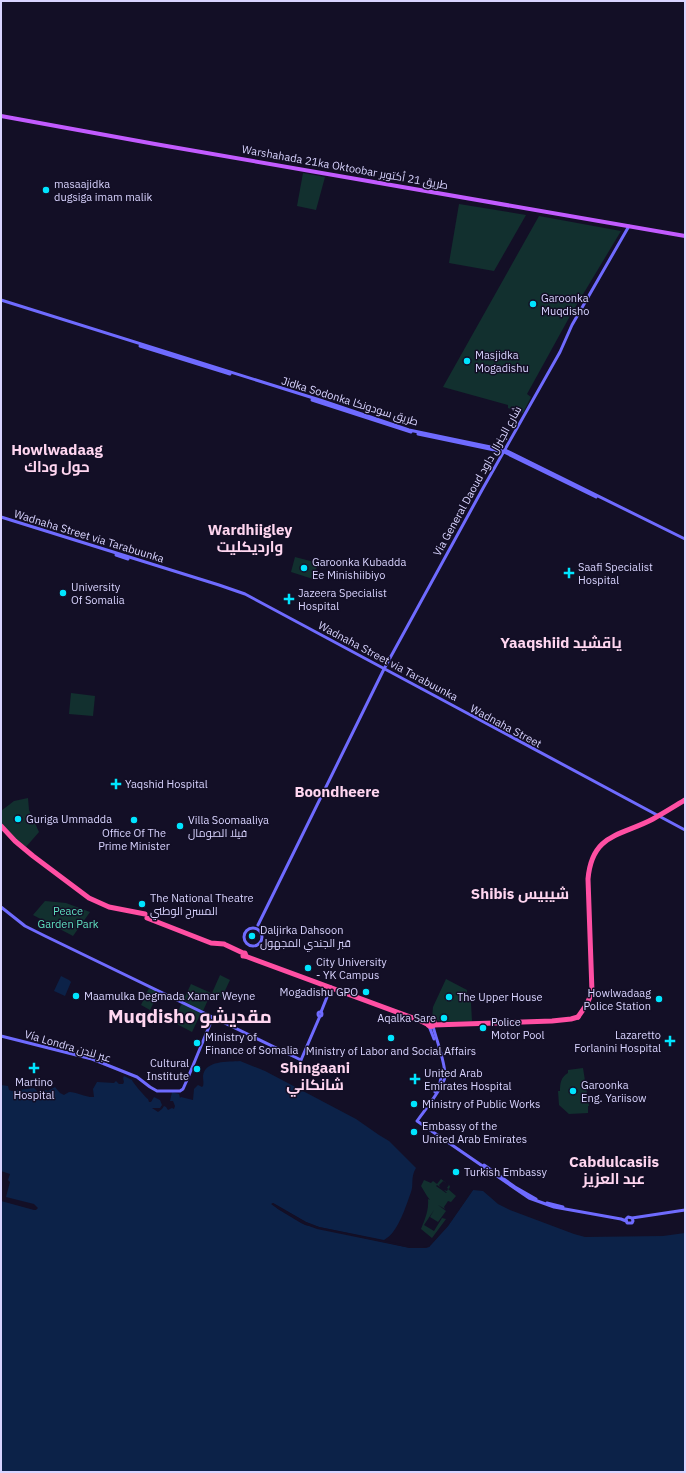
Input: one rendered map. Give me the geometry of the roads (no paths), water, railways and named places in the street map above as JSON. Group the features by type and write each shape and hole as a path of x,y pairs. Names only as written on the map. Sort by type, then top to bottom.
{"highway":[{"path":"1,829 22,848 95,904 145,916 431,1024 506,1022 578,1017 587,1004 592,992 588,879 590,864 599,848 617,833 658,817 685,801"},
{"path":"1,826 22,848"}],"main road":[{"name":"Warshahada 21ka Oktoobar طريق 21 أكتوبر","path":"1,116 685,236"},
{"name":"Via General Daoud شارع الجنرال داود","path":"258,925 384,670 560,352 572,325 629,226"},
{"name":"Jidka Sodonka طريق سودونكا","path":"1,301 402,430 504,451 685,540"},
{"path":"1,518 161,569 204,581"},
{"name":"Wadnaha Street via Tarabuunka","path":"1,518 245,594 284,615"},
{"name":"Wadnaha Street","path":"204,581 234,591 284,615 658,817"},
{"path":"658,817 685,831"},
{"path":"1,907 24,925 69,948 301,1060 322,1014 321,1012 331,987"},
{"path":"244,954 252,946 261,941 262,938 258,925 244,932 243,936 246,942 248,945 252,946"},
{"path":"254,928 260,930"},
{"path":"244,954 246,942"},
{"name":"Vía Londra عبر لندن","path":"1,1036 92,1060 137,1077 150,1088 162,1092 181,1090 213,1017"},
{"path":"417,1120 445,1077 431,1024"},
{"path":"417,1120 529,1197 554,1206 626,1220 630,1224 633,1219"},
{"path":"417,1120 441,1136"},
{"path":"626,1220 629,1217 633,1219 685,1211"}],"water":[{"path":"61,976 71,982 65,996 54,991"},
{"path":"240,1061 265,1071 356,1119 389,1141 416,1168 413,1175 412,1189 406,1207 396,1228 384,1240 319,1227 306,1222 273,1203 272,1204 305,1225 410,1248 429,1247 448,1226 473,1190 483,1191 498,1204 510,1210 585,1237 663,1236 685,1233 685,1472 1,1472 1,1201 34,1210 38,1208 34,1204 6,1197 10,1182 8,1180 10,1174 1,1171 1,1085 8,1086 9,1090 12,1091 34,1088 38,1094 55,1087 64,1095 70,1092 88,1097 94,1097 93,1089 97,1082 114,1083 116,1081 119,1084 123,1084 124,1076 132,1080 149,1102 151,1102 154,1097 160,1100 162,1105 160,1108 152,1108 158,1112 164,1106 168,1110 172,1108 174,1109 175,1106 173,1101 170,1101 172,1092 179,1094 180,1098 193,1100 194,1089 198,1085 203,1086 203,1076 205,1071 212,1064"}],"place":[{"name":"masaajidka dugsiga imam malik","path":"46,190"},
{"name":"Garoonka Muqdisho","path":"533,304"},
{"name":"Masjidka Mogadishu","path":"467,361"},
{"name":"Garoonka Kubadda Ee Minishiibiyo","path":"304,568"},
{"name":"Saafi Specialist Hospital","path":"569,573"},
{"name":"University Of Somalia","path":"63,593"},
{"name":"Jazeera Specialist Hospital","path":"289,599"},
{"name":"Yaqshid Hospital","path":"116,784"},
{"name":"Guriga Ummadda","path":"18,819"},
{"name":"Office Of The Prime Minister","path":"134,820"},
{"name":"Villa Soomaaliya فيلا الصومال","path":"180,826"},
{"name":"The National Theatre المسرح الوطني","path":"142,904"},
{"name":"Daljirka Dahsoon قبر الجندي المجهول","path":"252,936"},
{"name":"City University - YK Campus","path":"308,968"},
{"name":"Mogadishu GPO","path":"366,992"},
{"name":"Maamulka Degmada Xamar Weyne","path":"76,996"},
{"name":"The Upper House","path":"449,997"},
{"name":"Howlwadaag Police Station","path":"659,999"},
{"name":"Aqalka Sare","path":"444,1018"},
{"name":"Police Motor Pool","path":"483,1028"},
{"name":"Ministry of Labor and Social Affairs","path":"391,1038"},
{"name":"Lazaretto Forlanini Hospital","path":"670,1041"},
{"name":"Ministry of Finance of Somalia","path":"197,1043"},
{"name":"Martino Hospital","path":"34,1068"},
{"name":"Cultural Institute","path":"197,1069"},
{"name":"United Arab Emirates Hospital","path":"415,1079"},
{"name":"Garoonka Eng. Yariisow","path":"573,1091"},
{"name":"Ministry of Public Works","path":"414,1104"},
{"name":"Embassy of the United Arab Emirates","path":"414,1132"},
{"name":"Turkish Embassy","path":"456,1172"}],"district":[{"name":"Howlwadaag حول وداك","path":"57,458"},
{"name":"Wardhiigley وارديكليت","path":"250,538"},
{"name":"Yaaqshiid ياقشيد","path":"561,643"},
{"name":"Boondheere","path":"337,792"},
{"name":"Shibis شيبيس","path":"520,894"},
{"name":"Muqdisho مقديشو","path":"190,1016"},
{"name":"Shingaani شانكاني","path":"315,1076"},
{"name":"Cabdulcasiis عبد العزيز","path":"614,1170"}],"park label":[{"name":"Peace Garden Park","path":"68,917"}]}
